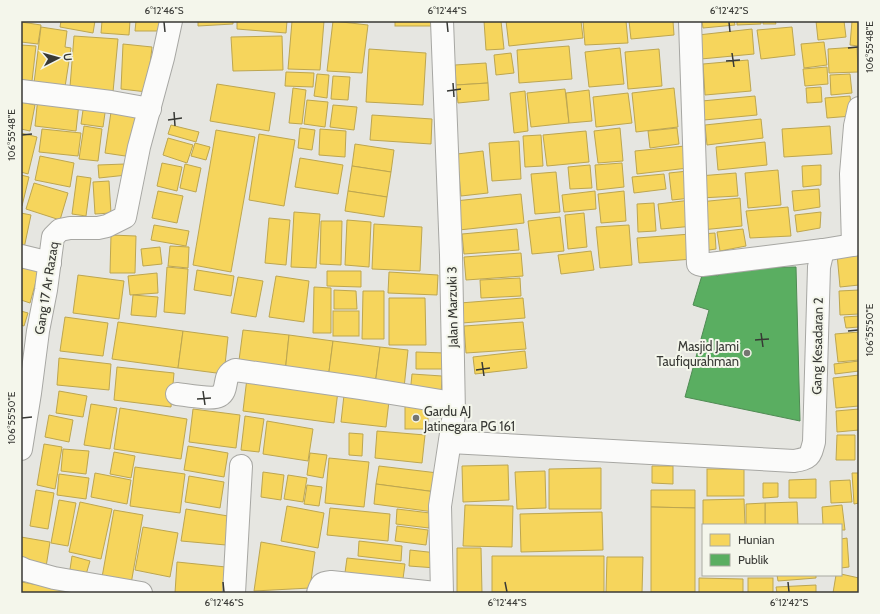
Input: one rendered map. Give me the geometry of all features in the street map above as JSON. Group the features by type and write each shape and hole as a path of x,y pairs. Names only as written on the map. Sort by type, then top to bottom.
{"street":[{"name":"Gang 17 Ar Razaq","path":"21,449 26,376 38,331 46,290 53,237 60,230 70,228 98,228 107,226 125,217 139,147 163,58 171,21"},
{"name":"Jalan Marzuki 3","path":"442,21 451,255 454,414 440,506 442,593"},
{"path":"690,21 698,264 702,265 856,245 851,174 855,126 859,108"},
{"path":"21,91 150,109"},
{"name":"Gang Kesadaran 2","path":"450,442 794,461 806,459 811,454 814,442 819,267 823,250"},
{"path":"21,256 50,263"},
{"path":"177,394 214,398 220,395 224,390 227,376 230,372 235,370 361,388 453,404"},
{"path":"234,593 241,466"},
{"path":"21,568 54,578 141,593"},
{"path":"318,593 320,585 323,582 331,582 436,593"}],"building: Hunian":[{"path":"61,21 95,21 93,33 60,27"},
{"path":"102,21 130,21 129,35 101,33"},
{"path":"136,21 164,21 164,31 135,31"},
{"path":"198,21 233,21 233,24 198,26"},
{"path":"237,21 287,21 286,33 237,29"},
{"path":"292,21 324,21 320,70 288,69"},
{"path":"333,21 368,25 362,73 327,71"},
{"path":"395,21 436,21 436,26 395,26"},
{"path":"484,21 501,21 504,49 486,50"},
{"path":"506,21 581,21 583,38 509,46"},
{"path":"583,21 626,21 628,43 585,45"},
{"path":"629,21 673,21 674,35 631,39"},
{"path":"702,21 734,21 735,25 703,28"},
{"path":"737,21 761,21 761,24 737,25"},
{"path":"763,21 775,21 776,24 763,24"},
{"path":"816,21 844,21 846,37 818,40"},
{"path":"852,21 859,21 859,46 850,45"},
{"path":"21,22 41,25 38,44 21,42"},
{"path":"41,27 67,31 65,47 71,48 65,87 34,83"},
{"path":"792,27 795,55 761,59 757,30"},
{"path":"752,29 754,54 701,59 698,35"},
{"path":"74,36 118,39 113,92 70,87"},
{"path":"282,36 283,70 233,71 231,37"},
{"path":"824,42 827,65 804,68 801,44"},
{"path":"123,44 152,47 147,92 121,89"},
{"path":"21,45 36,46 32,81 21,80"},
{"path":"569,46 572,79 519,83 517,50"},
{"path":"857,47 858,72 829,73 828,49"},
{"path":"620,48 624,84 589,87 585,52"},
{"path":"369,49 426,53 423,105 366,102"},
{"path":"659,49 662,86 628,89 625,52"},
{"path":"511,53 514,73 496,75 494,55"},
{"path":"748,60 751,91 705,95 703,64"},
{"path":"486,63 488,83 456,85 455,65"},
{"path":"827,67 828,84 805,86 803,69"},
{"path":"286,72 314,73 313,87 285,86"},
{"path":"317,74 329,75 327,98 314,96"},
{"path":"850,74 852,93 831,95 830,75"},
{"path":"333,76 350,77 348,100 331,99"},
{"path":"488,83 489,100 458,103 456,85"},
{"path":"217,84 275,93 269,131 210,121"},
{"path":"821,87 822,102 807,103 806,88"},
{"path":"293,88 306,90 302,124 289,123"},
{"path":"674,88 678,127 636,132 632,93"},
{"path":"565,89 569,123 531,127 527,93"},
{"path":"589,90 592,121 569,123 566,93"},
{"path":"525,91 528,131 514,133 510,93"},
{"path":"628,93 632,123 596,127 593,97"},
{"path":"755,96 757,115 704,120 702,101"},
{"path":"850,96 852,116 827,118 825,98"},
{"path":"38,97 79,103 76,131 35,126"},
{"path":"307,100 328,102 325,127 304,124"},
{"path":"21,102 35,105 30,131 21,129"},
{"path":"84,103 106,106 103,127 81,124"},
{"path":"333,105 357,107 354,130 330,127"},
{"path":"111,112 138,116 132,157 105,153"},
{"path":"372,115 432,119 431,144 370,140"},
{"path":"761,119 763,138 707,145 705,125"},
{"path":"171,125 199,132 196,142 168,134"},
{"path":"84,126 102,129 98,161 79,159"},
{"path":"830,126 832,154 784,157 782,129"},
{"path":"300,128 315,130 312,150 298,148"},
{"path":"620,128 623,161 598,163 594,131"},
{"path":"677,128 679,144 650,148 648,131"},
{"path":"42,129 81,133 78,156 39,152"},
{"path":"320,129 346,131 345,157 319,155"},
{"path":"216,130 255,137 231,272 193,265"},
{"path":"586,131 589,162 547,166 543,135"},
{"path":"21,133 37,137 28,174 21,172"},
{"path":"259,134 295,140 284,206 249,200"},
{"path":"541,135 543,166 525,167 523,136"},
{"path":"168,138 193,145 187,163 163,155"},
{"path":"519,141 521,179 492,181 489,143"},
{"path":"765,142 767,165 718,170 716,147"},
{"path":"195,143 210,147 206,160 191,156"},
{"path":"355,144 394,150 391,172 352,166"},
{"path":"685,146 688,168 637,174 635,151"},
{"path":"483,151 488,193 461,196 457,154"},
{"path":"40,156 74,163 70,187 35,180"},
{"path":"300,158 343,165 338,194 295,187"},
{"path":"162,163 182,167 177,191 157,186"},
{"path":"622,163 624,187 597,190 595,165"},
{"path":"125,164 127,175 99,178 98,165"},
{"path":"185,164 201,168 196,192 180,188"},
{"path":"590,165 592,188 570,189 568,167"},
{"path":"821,165 821,185 803,187 802,166"},
{"path":"352,166 391,172 387,197 348,191"},
{"path":"778,170 781,205 748,208 745,173"},
{"path":"688,171 691,198 672,200 669,173"},
{"path":"556,172 560,212 535,214 531,174"},
{"path":"736,173 738,196 700,198 699,176"},
{"path":"664,174 666,189 634,193 632,177"},
{"path":"21,175 29,177 22,206 21,206"},
{"path":"77,176 91,178 86,216 72,214"},
{"path":"109,181 111,213 95,214 93,182"},
{"path":"34,183 68,193 60,220 26,209"},
{"path":"819,189 820,207 794,211 792,191"},
{"path":"158,191 183,196 177,223 152,218"},
{"path":"348,191 387,197 384,217 345,211"},
{"path":"595,191 596,209 564,212 562,195"},
{"path":"624,191 626,221 601,223 598,194"},
{"path":"521,194 524,223 459,230 455,201"},
{"path":"740,198 742,226 701,230 699,202"},
{"path":"691,200 694,226 661,229 658,204"},
{"path":"654,203 656,231 638,232 637,204"},
{"path":"788,207 791,236 750,238 746,211"},
{"path":"294,212 320,214 316,268 291,267"},
{"path":"821,212 820,228 797,232 795,215"},
{"path":"21,213 31,215 23,253 21,253"},
{"path":"584,213 587,247 568,249 565,215"},
{"path":"560,217 564,251 532,254 528,221"},
{"path":"269,218 290,220 286,265 265,263"},
{"path":"347,220 371,222 369,267 345,265"},
{"path":"321,221 342,221 341,265 320,264"},
{"path":"374,224 422,227 420,271 372,269"},
{"path":"154,225 189,231 186,246 151,240"},
{"path":"629,225 632,265 600,268 596,227"},
{"path":"517,229 519,250 464,254 462,234"},
{"path":"743,229 746,246 720,251 717,232"},
{"path":"715,233 716,249 702,251 701,234"},
{"path":"691,234 693,259 639,263 637,238"},
{"path":"111,235 136,236 135,273 110,273"},
{"path":"170,246 189,247 188,268 168,266"},
{"path":"160,247 162,264 143,266 141,249"},
{"path":"591,251 594,270 561,274 558,255"},
{"path":"859,252 859,285 840,287 837,254"},
{"path":"521,253 523,276 466,280 464,257"},
{"path":"21,263 40,267 30,303 21,300"},
{"path":"167,267 188,269 185,314 164,312"},
{"path":"197,270 234,276 231,296 194,290"},
{"path":"327,271 361,271 361,287 327,286"},
{"path":"389,272 438,275 437,295 388,293"},
{"path":"157,273 158,293 130,295 128,276"},
{"path":"78,275 124,281 119,319 73,313"},
{"path":"276,276 309,281 304,322 269,317"},
{"path":"238,277 263,281 256,317 231,313"},
{"path":"520,278 521,296 481,298 480,280"},
{"path":"314,287 331,288 331,333 313,333"},
{"path":"334,290 356,291 357,309 334,309"},
{"path":"859,290 859,314 840,315 839,291"},
{"path":"363,291 384,291 384,339 362,339"},
{"path":"133,295 158,297 156,317 131,315"},
{"path":"389,298 425,298 426,345 389,345"},
{"path":"523,298 525,318 462,323 460,303"},
{"path":"21,311 28,313 24,326 21,325"},
{"path":"333,311 359,311 359,336 333,336"},
{"path":"859,316 859,327 846,328 844,317"},
{"path":"65,317 108,323 103,356 60,351"},
{"path":"118,322 183,331 178,368 112,359"},
{"path":"523,322 526,349 466,353 464,326"},
{"path":"243,330 289,335 285,373 238,368"},
{"path":"183,331 228,337 224,374 178,368"},
{"path":"859,332 859,360 838,362 835,334"},
{"path":"289,335 333,341 328,379 285,373"},
{"path":"333,341 380,347 375,385 328,379"},
{"path":"380,347 408,350 404,388 375,385"},
{"path":"525,351 527,368 475,374 473,357"},
{"path":"416,352 445,353 445,369 416,369"},
{"path":"59,358 111,364 109,390 57,385"},
{"path":"859,361 859,371 835,374 834,364"},
{"path":"117,367 174,373 171,407 114,400"},
{"path":"412,374 442,376 441,396 410,394"},
{"path":"859,375 859,406 836,408 833,378"},
{"path":"247,378 338,391 334,423 243,411"},
{"path":"59,391 87,396 83,417 56,413"},
{"path":"344,395 389,401 386,427 341,422"},
{"path":"91,404 117,408 110,449 84,445"},
{"name":"Gardu AJ Jatinegara PG 161","path":"405,406 428,406 428,429 405,429"},
{"path":"120,408 187,419 181,459 114,449"},
{"path":"193,409 240,415 236,448 189,442"},
{"path":"859,409 859,430 837,432 836,411"},
{"path":"49,415 73,420 69,442 45,437"},
{"path":"245,416 264,419 259,452 241,450"},
{"path":"267,421 313,429 308,461 263,454"},
{"path":"377,431 425,435 422,463 375,458"},
{"path":"349,433 363,434 362,456 349,455"},
{"path":"837,435 855,435 855,460 836,460"},
{"path":"44,444 62,447 55,489 37,485"},
{"path":"188,446 228,453 224,477 184,470"},
{"path":"63,449 89,451 86,474 61,471"},
{"path":"114,452 135,456 131,478 110,474"},
{"path":"310,453 327,455 323,478 307,475"},
{"path":"329,458 369,462 364,507 325,503"},
{"path":"508,465 509,500 463,502 462,466"},
{"path":"379,466 438,473 436,492 376,484"},
{"path":"652,466 673,466 673,484 652,483"},
{"path":"135,467 185,474 180,513 130,506"},
{"path":"601,468 601,509 549,509 549,469"},
{"path":"707,469 744,469 744,496 707,496"},
{"path":"545,471 546,508 517,509 515,472"},
{"path":"263,472 284,475 281,500 261,497"},
{"path":"95,473 131,480 127,504 91,497"},
{"path":"852,473 859,473 859,503 854,504"},
{"path":"59,474 89,478 86,499 57,495"},
{"path":"288,475 307,478 303,502 284,499"},
{"path":"189,476 224,482 220,508 185,502"},
{"path":"816,479 816,498 789,498 789,480"},
{"path":"850,480 852,502 831,503 830,481"},
{"path":"763,483 778,483 778,497 763,498"},
{"path":"376,484 436,492 434,512 374,504"},
{"path":"307,485 322,487 319,506 304,504"},
{"path":"36,490 54,493 48,529 30,526"},
{"path":"651,490 695,490 695,508 651,507"},
{"path":"744,499 745,524 703,524 703,500"},
{"path":"59,500 76,503 68,546 51,543"},
{"path":"80,502 112,509 101,559 69,552"},
{"path":"797,502 798,524 765,524 765,503"},
{"path":"765,503 765,524 746,524 746,504"},
{"path":"465,505 513,506 512,547 463,546"},
{"path":"842,505 845,530 842,530 842,524 823,524 822,507"},
{"path":"287,506 324,513 318,548 281,541"},
{"path":"651,507 695,508 695,592 651,592"},
{"path":"330,508 390,514 388,541 327,535"},
{"path":"186,509 228,516 226,545 181,541"},
{"path":"397,509 430,513 429,528 396,524"},
{"path":"114,510 143,515 130,590 101,583"},
{"path":"602,512 603,550 521,552 520,514"},
{"path":"397,526 428,530 426,545 395,541"},
{"path":"143,527 178,533 170,577 135,570"},
{"path":"21,537 50,542 46,567 21,559"},
{"path":"847,538 849,567 842,568 842,539"},
{"path":"359,541 402,546 401,561 358,556"},
{"path":"261,542 315,552 310,588 254,591"},
{"path":"457,548 481,548 482,593 457,593"},
{"path":"410,550 437,553 436,568 409,566"},
{"path":"72,556 90,561 85,578 69,576"},
{"path":"492,556 604,556 604,593 492,592"},
{"path":"607,557 643,557 642,593 606,593"},
{"path":"347,558 405,564 402,586 344,580"},
{"path":"177,562 226,567 224,593 175,593"},
{"path":"842,574 859,578 859,593 833,593 836,576 842,576"},
{"path":"777,576 816,576 816,578 778,581"},
{"path":"699,578 743,579 743,593 699,593"},
{"path":"748,578 773,578 773,593 748,593"},
{"path":"21,582 88,593 21,593"},
{"path":"816,585 816,593 777,593 776,587"}],"building: Publik":[{"name":"Masjid Jami Taufiqurahman","path":"796,267 800,421 685,397 709,310 693,305 703,272 718,276 720,268"}],"place":[{"name":"Masjid Jami Taufiqurahman","path":"747,353"},
{"name":"Gardu AJ Jatinegara PG 161","path":"416,418"}]}
